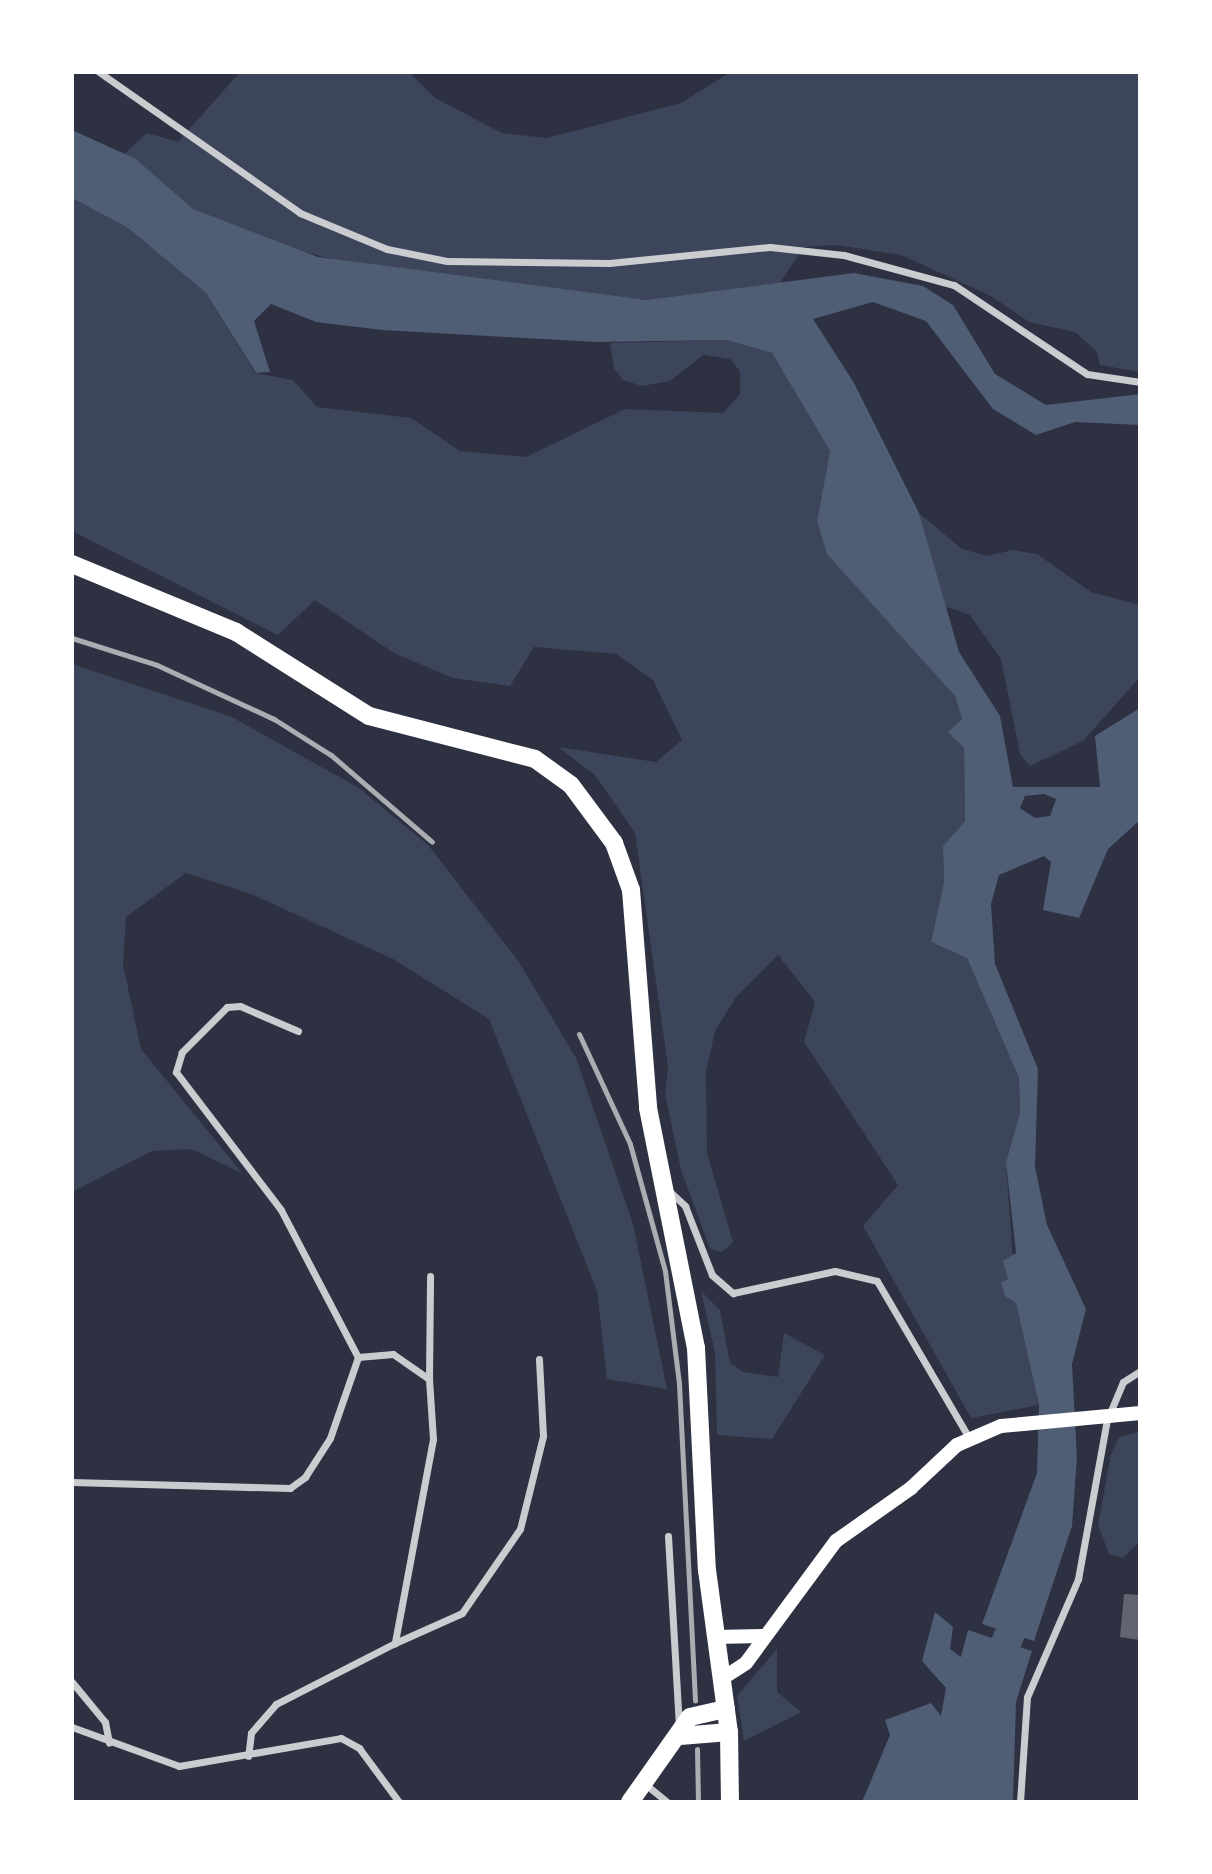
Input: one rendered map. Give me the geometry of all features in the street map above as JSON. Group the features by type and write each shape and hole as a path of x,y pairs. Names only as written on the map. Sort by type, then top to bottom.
{"main road":[{"path":"72,565 236,632 369,716 416,733 516,750 571,785 601,821 631,890 648,1108 696,1348 716,1637 729,1732 730,1802"},
{"path":"723,1678 746,1662 762,1636 836,1541 969,1438 1024,1425 1083,1423 1139,1413"},
{"path":"716,1637 762,1636"},
{"path":"630,1802 680,1736 690,1717 726,1709"},
{"path":"680,1736 729,1732"}],"street":[{"path":"99,72 300,214 377,246 447,261 609,263 770,247 844,255 954,285 1087,374 1140,382"},
{"path":"72,1482 282,1488 305,1477 343,1410 358,1357 281,1210 176,1072 182,1052 227,1007 240,1006 298,1031"},
{"path":"663,1189 676,1191 712,1275 733,1293 835,1271 877,1281 969,1438"},
{"path":"395,1643 433,1439 429,1379 430,1276"},
{"path":"358,1357 393,1354 429,1379"},
{"path":"248,1756 251,1733 276,1704 395,1643 462,1613 520,1529 543,1436 539,1359"},
{"path":"1020,1802 1027,1697 1077,1579 1107,1420 1123,1382 1140,1371"},
{"path":"668,1536 680,1736"},
{"path":"72,1682 105,1722 109,1743"},
{"path":"72,1727 109,1743 180,1766 341,1738 359,1748 399,1802"},
{"path":"645,1784 667,1802"}],"shaded area":[{"path":"240,72 409,72 435,98 502,133 547,138 681,103 731,72 1140,72 1140,372 1100,365 1097,352 1075,332 1029,322 991,296 901,255 836,245 804,247 774,292 647,300 362,267 271,243 193,209 136,159 121,157 147,133 178,142"},
{"path":"72,130 136,159 193,209 318,257 647,300 854,273 923,286 953,305 995,374 1046,405 1140,394 1140,425 1075,422 1036,435 993,409 926,321 873,302 813,319 854,383 919,513 959,652 1000,716 1013,787 1100,787 1095,736 1140,708 1140,820 1108,849 1079,918 1043,910 1051,862 1044,856 999,875 991,904 995,964 1038,1069 1035,1167 1047,1225 1086,1309 1072,1364 1077,1458 1072,1526 1034,1641 982,1624 1037,1473 1039,1405 1016,1303 1005,1296 1001,1283 1008,1279 1003,1261 1016,1253 1006,1162 1020,1113 1019,1078 967,958 931,942 944,882 943,846 965,821 964,748 948,732 962,719 955,696 827,554 817,521 830,451 772,353 726,340 596,342 382,330 316,322 271,304 254,321 270,372 256,373 206,293 128,228 72,198","holes":["1044,794 1056,799 1050,816 1035,818 1020,808 1025,796"]},
{"path":"72,198 128,228 206,293 255,373 293,380 317,407 411,418 460,451 526,457 625,409 723,413 740,394 740,371 730,359 703,355 670,381 642,386 623,380 614,368 610,343 726,340 772,353 830,451 817,521 956,696 962,719 949,732 964,748 965,821 943,846 944,882 931,942 967,958 1019,1078 1020,1113 1006,1162 1016,1303 1039,1405 971,1418 863,1226 898,1185 804,1042 815,1002 778,955 736,997 715,1031 706,1072 707,1153 733,1242 722,1252 710,1249 681,1170 665,1094 668,1067 635,833 595,775 558,747 656,762 682,740 653,680 616,654 534,647 510,686 453,678 394,653 315,600 278,635 72,531"},
{"path":"919,513 962,549 987,556 1013,550 1037,554 1091,592 1140,605 1140,677 1083,741 1030,766 1020,754 1001,659 970,615 944,606"},
{"path":"72,664 232,717 359,788 428,845 519,962 576,1058 633,1224 667,1389 607,1379 597,1291 489,1019 393,959 251,894 186,873 126,917 123,964 141,1049 242,1173 191,1149 152,1151 72,1192"},
{"path":"701,1291 720,1310 730,1363 743,1372 778,1377 784,1333 825,1355 772,1439 717,1435 715,1353"},
{"path":"1140,1432 1140,1541 1123,1558 1109,1554 1098,1525 1111,1454 1119,1437"},
{"path":"935,1612 953,1627 950,1649 961,1657 968,1630 1032,1651 1016,1702 1013,1802 862,1802 890,1735 885,1720 931,1703 941,1716 946,1688 922,1661"},
{"path":"777,1649 777,1692 801,1712 744,1741 737,1696"}],"building":[{"path":"1124,1594 1140,1595 1140,1640 1120,1637"}],"waterway":[{"path":"1006,1643 1027,1595"}],"railway":[{"path":"72,638 157,665 274,719 331,755 432,842"},
{"path":"579,1034 630,1144 665,1271 679,1384 695,1701"},
{"path":"697,1749 698,1802"}]}
